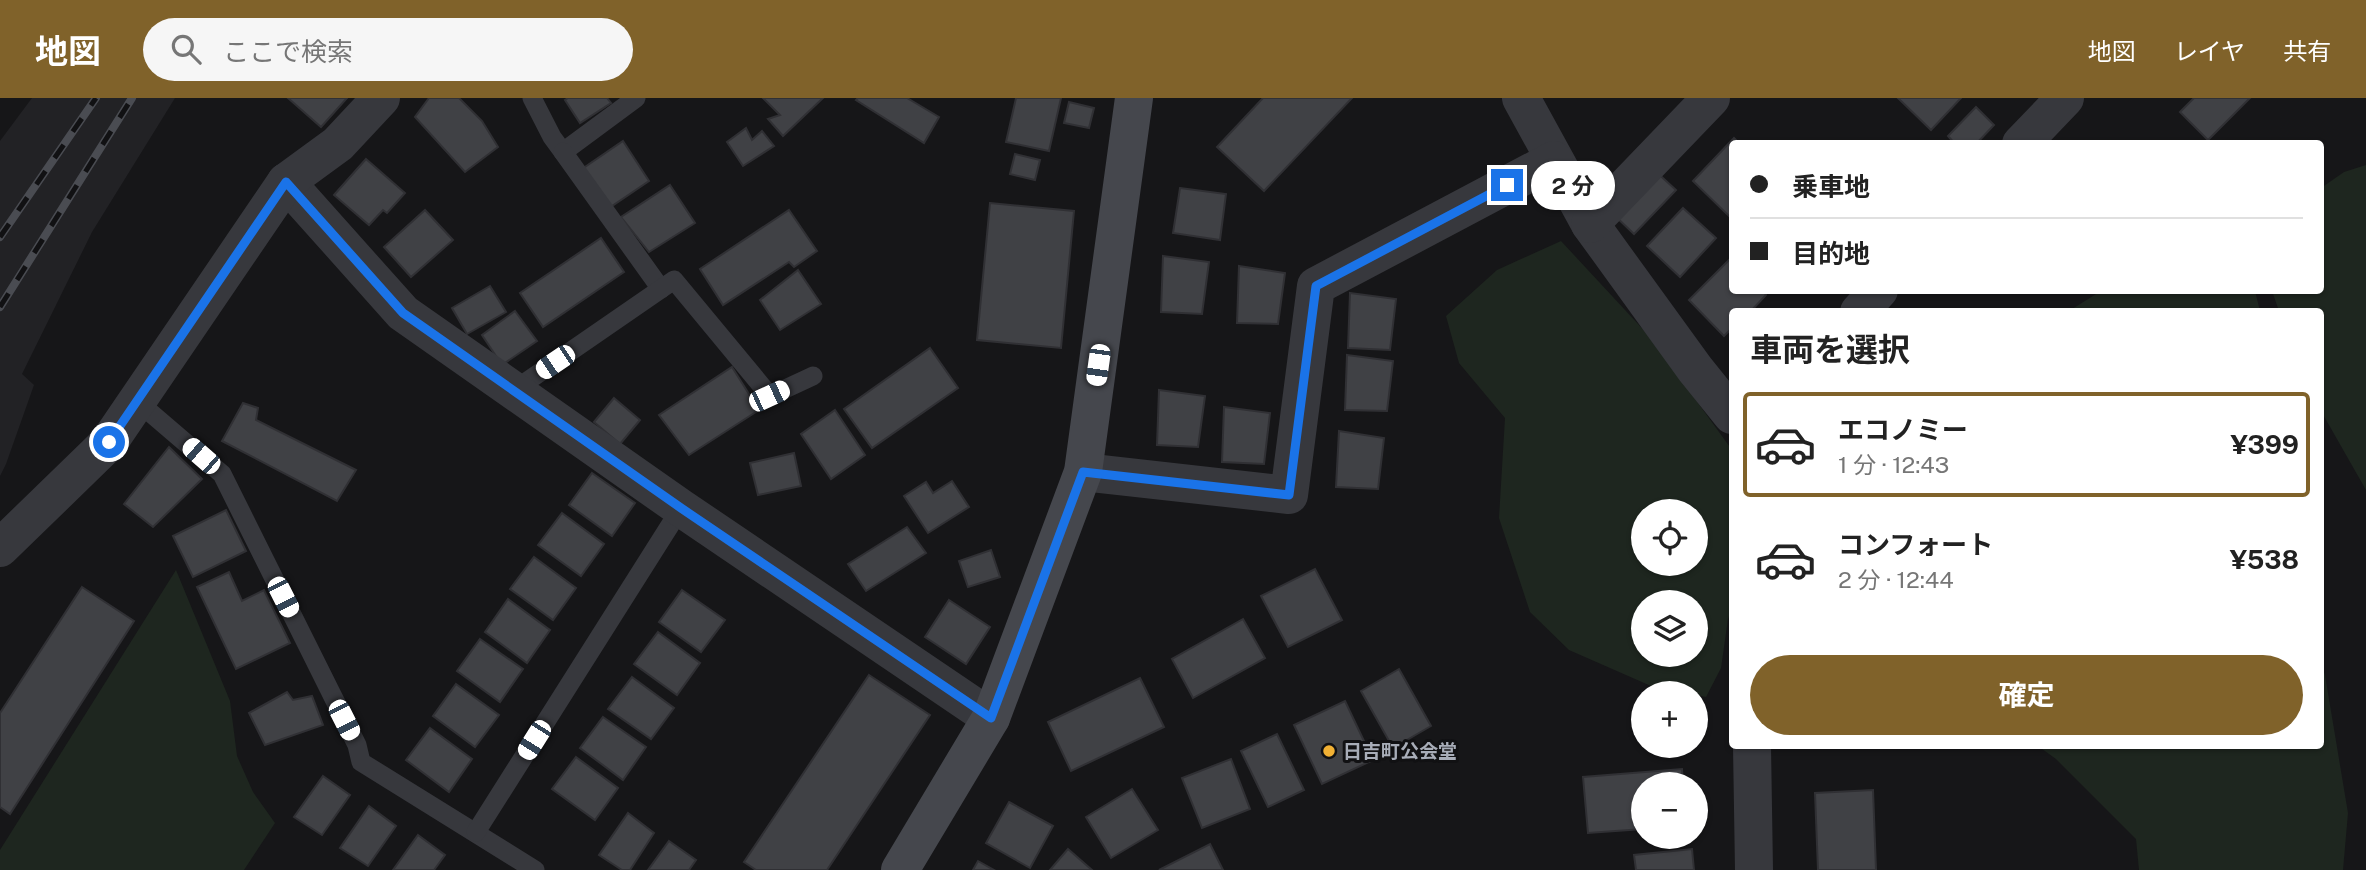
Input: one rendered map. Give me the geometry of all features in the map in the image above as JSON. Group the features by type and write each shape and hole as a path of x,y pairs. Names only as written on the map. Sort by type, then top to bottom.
{"street":[{"path":"0,548 109,442 286,182 338,144 381,98"},
{"path":"900,870 991,718 1083,472 1133,98"},
{"path":"1521,98 1590,224 1714,367 1729,407"},
{"path":"1590,224 1711,98"},
{"path":"2024,140 2055,101"},
{"path":"1083,472 1289,495 1316,286 1554,160"},
{"path":"286,182 403,313 681,508 991,718"},
{"path":"1863,308 1875,294"},
{"path":"1752,749 1754,870"}],"lane":[{"path":"532,98 552,137 661,289"},
{"path":"563,152 636,98"},
{"path":"513,391 674,279 769,396 813,376"},
{"path":"138,402 222,474 357,745 360,762 535,870"},
{"path":"476,832 681,508"}],"shaded area":[{"path":"32,98 175,98 92,232 22,374 34,385 0,476 0,141"},
{"path":"2366,165 2366,490 2324,416 2324,308 2278,308 2273,294 2324,294 2324,186 2344,172"},
{"path":"1561,241 1651,338 1729,446 1729,616 1721,668 1708,693 1708,681 1640,681 1569,650 1530,612 1499,518 1505,418 1459,363 1446,316 1497,270"},
{"path":"2096,294 2256,294 2259,308 2074,308"},
{"path":"176,570 230,701 237,756 253,792 275,823 244,870 0,870 0,850"},
{"path":"2324,672 2348,813 2343,870 2139,870 2136,839 2056,759 2042,749 2324,749"}],"building":[{"path":"288,98 347,98 321,127"},
{"path":"429,98 459,98 482,121 498,147 465,172 415,117"},
{"path":"607,98 611,103 580,123 565,100"},
{"path":"763,98 823,98 783,136 768,119 780,115"},
{"path":"907,98 939,117 924,143 856,100"},
{"path":"1016,98 1061,98 1049,151 1006,142"},
{"path":"1263,98 1352,98 1264,191 1217,147"},
{"path":"1898,98 1961,98 1931,130"},
{"path":"2194,98 2250,98 2208,140 2180,112"},
{"path":"1069,102 1094,108 1089,128 1064,123"},
{"path":"1976,107 1994,125 1980,140 1952,140 1948,136"},
{"path":"746,128 752,140 762,131 774,146 743,166 727,142"},
{"path":"623,141 649,181 609,208 582,169"},
{"path":"1729,143 1729,216 1693,181"},
{"path":"1015,154 1040,160 1035,180 1010,174"},
{"path":"366,159 405,193 387,213 383,210 369,225 334,195"},
{"path":"1653,169 1676,190 1634,234 1612,213"},
{"path":"670,185 695,223 649,252 621,217"},
{"path":"1180,188 1226,194 1220,240 1173,233"},
{"path":"990,203 1074,211 1061,348 977,340"},
{"path":"1683,208 1716,238 1680,277 1647,246"},
{"path":"425,210 453,240 411,277 384,247"},
{"path":"789,210 817,251 794,267 789,262 723,305 700,269"},
{"path":"601,238 624,272 543,327 520,293"},
{"path":"1163,256 1209,262 1202,314 1161,312"},
{"path":"1729,260 1729,294 1766,295 1754,308 1729,308 1729,331 1724,336 1689,300"},
{"path":"1239,266 1285,273 1278,324 1237,323"},
{"path":"798,270 821,304 780,330 760,300"},
{"path":"490,286 506,312 467,334 452,308"},
{"path":"1350,293 1396,299 1390,350 1348,348"},
{"path":"515,311 537,341 502,365 482,335"},
{"path":"930,348 958,388 872,448 844,409"},
{"path":"1347,355 1393,361 1387,411 1345,410"},
{"path":"732,367 759,410 689,455 659,415"},
{"path":"1159,390 1205,396 1198,447 1157,445"},
{"path":"614,398 640,420 620,444 594,422"},
{"path":"243,403 258,408 256,420 356,470 337,501 222,441"},
{"path":"1224,407 1270,413 1264,464 1222,462"},
{"path":"835,410 865,455 831,479 801,434"},
{"path":"1339,431 1384,438 1378,489 1336,487"},
{"path":"169,447 202,479 153,527 124,504"},
{"path":"794,453 801,486 758,495 750,463"},
{"path":"592,473 635,503 612,536 569,505"},
{"path":"952,481 969,507 928,533 904,496 926,482 933,493"},
{"path":"226,510 246,551 193,577 173,536"},
{"path":"562,513 604,544 581,576 538,545"},
{"path":"907,527 926,553 866,591 848,564"},
{"path":"991,550 1000,577 968,587 959,561"},
{"path":"534,557 576,588 553,620 510,589"},
{"path":"1315,569 1342,620 1288,647 1261,596"},
{"path":"229,572 242,601 264,590 290,643 236,669 197,587"},
{"path":"82,587 134,621 10,814 0,807 0,713"},
{"path":"682,590 725,620 701,652 659,622"},
{"path":"508,599 550,630 527,663 485,632"},
{"path":"949,600 990,627 966,664 925,637"},
{"path":"1243,619 1265,658 1193,698 1172,659"},
{"path":"658,632 700,663 677,695 634,664"},
{"path":"480,639 523,669 500,702 457,671"},
{"path":"1399,669 1431,726 1393,748 1361,691"},
{"path":"869,675 930,715 827,870 756,870 744,862"},
{"path":"632,677 674,708 651,739 608,709"},
{"path":"1140,678 1164,727 1071,771 1048,722"},
{"path":"456,684 499,715 475,747 433,716"},
{"path":"287,692 293,700 312,696 323,725 265,745 249,713"},
{"path":"1345,701 1373,760 1322,784 1294,725"},
{"path":"603,717 646,747 623,780 580,748"},
{"path":"430,728 472,759 449,792 406,760"},
{"path":"1277,734 1304,790 1268,807 1241,751"},
{"path":"576,757 618,788 595,820 552,789"},
{"path":"1231,759 1250,809 1202,828 1182,778"},
{"path":"1682,769 1682,772 1645,772"},
{"path":"1631,773 1631,830 1588,833 1583,777"},
{"path":"323,776 350,795 322,835 294,817"},
{"path":"1132,789 1158,830 1111,858 1086,817"},
{"path":"1873,790 1876,870 1818,870 1815,793"},
{"path":"1009,802 1053,826 1030,868 986,843"},
{"path":"369,806 396,826 368,866 340,848"},
{"path":"628,813 654,833 630,870 622,870 599,855"},
{"path":"418,835 445,855 434,870 393,870"},
{"path":"669,841 696,860 689,870 648,870"},
{"path":"1210,844 1223,870 1159,870"},
{"path":"1068,849 1092,870 1050,870"},
{"path":"1692,849 1694,870 1636,870 1634,855"},
{"path":"978,861 994,870 973,870"}],"railway":[{"path":"0,237 96,98"},
{"path":"0,307 132,98"}],"place":[{"name":"日吉町公会堂","path":"1329,751"}],"route":[{"path":"109,442 286,182 403,313 681,508 991,718 1083,472 1289,495 1316,286 1507,185"}]}
